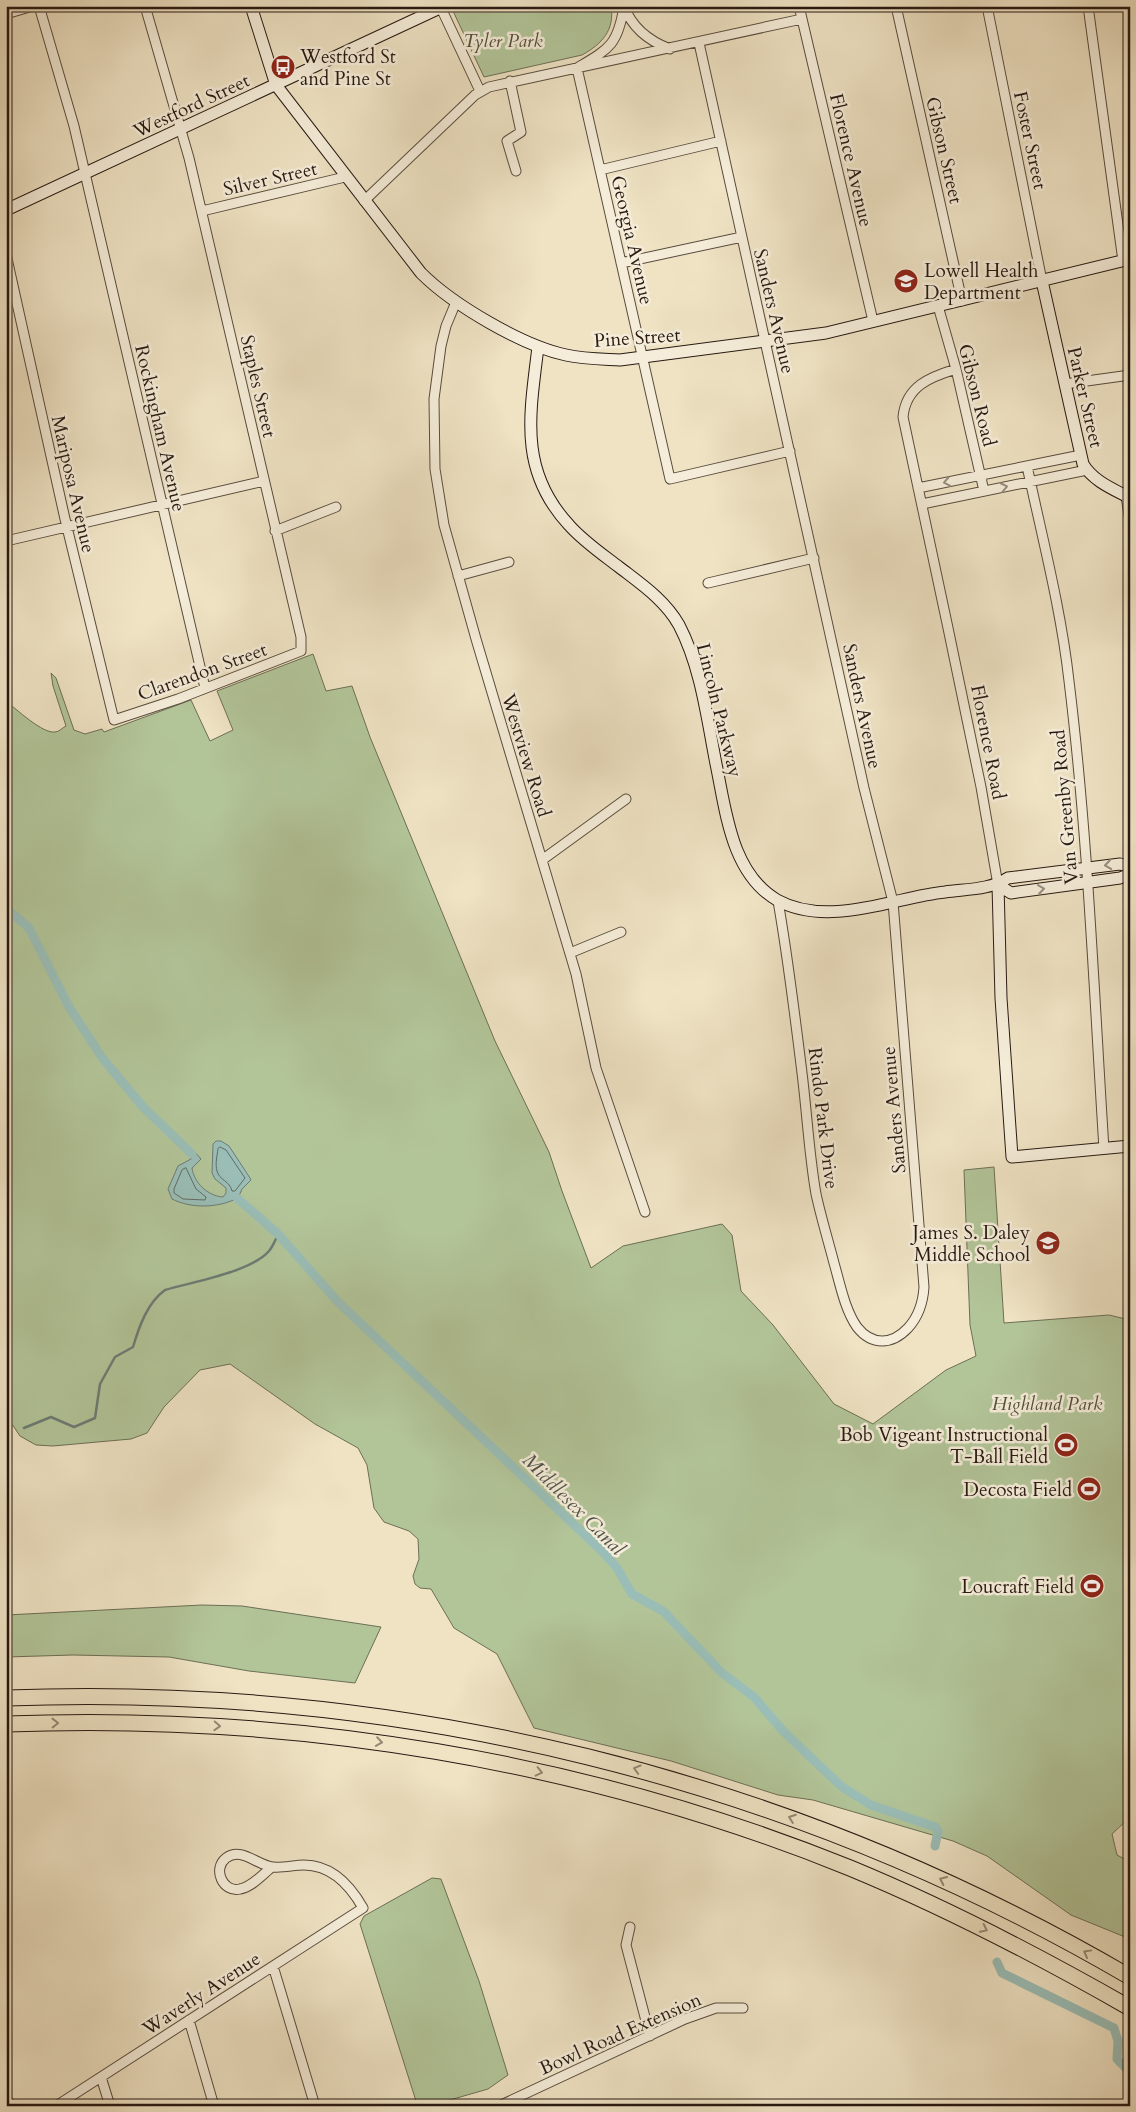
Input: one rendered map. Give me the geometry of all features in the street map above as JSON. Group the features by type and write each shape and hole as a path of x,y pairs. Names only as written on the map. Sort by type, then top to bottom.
{"highway":[{"path":"6,1698 153,1696 249,1701 321,1708 472,1730 591,1756 753,1804 903,1862 1020,1917 1130,1977"},
{"path":"6,1724 129,1722 289,1731 416,1748 487,1760 574,1780 696,1814 840,1865 936,1906 1051,1963 1130,2008"},
{"path":"1051,1963 1130,2018"}],"street":[{"path":"6,14 33,6"},
{"name":"Rockingham Avenue","path":"39,6 74,126 205,688"},
{"name":"Staples Street","path":"145,6 181,129 202,211 301,637 301,651"},
{"name":"Pine Street","path":"252,6 276,85 345,177 421,273 456,302 538,347 583,358 620,360 826,333 1126,260"},
{"path":"624,6 633,22 649,39 670,49"},
{"path":"577,68 600,55 614,42 624,6"},
{"name":"Florence Avenue","path":"799,6 873,321"},
{"name":"Gibson Street","path":"896,6 962,301"},
{"name":"Foster Street","path":"987,6 1042,281"},
{"path":"1088,6 1126,260"},
{"path":"442,7 480,91"},
{"name":"Westford Street","path":"6,210 85,175 442,7"},
{"path":"364,201 480,91 489,87 802,20"},
{"name":"Sanders Avenue","path":"699,43 872,823 893,902 923,1300 914,1321 895,1339 875,1342 862,1332"},
{"name":"Georgia Avenue","path":"577,68 670,479 790,451"},
{"path":"510,82 520,132 507,142 516,171"},
{"path":"600,170 721,141"},
{"name":"Silver Street","path":"202,211 345,177"},
{"path":"621,263 742,237"},
{"name":"Mariposa Avenue","path":"6,254 67,528 114,720"},
{"name":"Parker Street","path":"1042,281 1081,456 1087,470 1098,480 1128,497"},
{"name":"Westview Road","path":"456,302 440,346 433,422 436,469 444,525 570,953 596,1068 645,1212"},
{"name":"Gibson Road","path":"938,306 956,369 984,491"},
{"name":"Lincoln Parkway","path":"538,347 530,433 532,458 536,471 549,498 568,525 656,596 677,622 688,647 702,692 733,841 750,873 764,889 778,901 804,909 827,911 856,910 944,892 998,885 1008,878 1120,864 1130,866"},
{"name":"Florence Road","path":"956,369 936,375 920,384 908,397 904,407 904,427 981,787 998,885 1001,998 1012,1156 1104,1148"},
{"path":"1065,384 1130,375"},
{"path":"918,488 1081,456"},
{"name":"Van Greenby Road","path":"1027,466 1059,618 1068,673 1085,868 1104,1148"},
{"path":"922,504 1087,470"},
{"path":"6,541 264,481"},
{"path":"1128,497 1130,522"},
{"path":"275,531 336,508"},
{"path":"708,583 814,558"},
{"path":"458,576 509,562"},
{"name":"Clarendon Street","path":"114,720 178,699 301,651"},
{"path":"542,860 626,799"},
{"name":"Lincoln Parkway","path":"998,885 1011,893 1120,878 1130,874"},
{"name":"Rindo Park Drive","path":"778,901 788,962 816,1193 846,1301 856,1326 862,1332"},
{"path":"570,953 621,932"},
{"path":"1104,1148 1130,1146"},
{"path":"236,1854 272,1867 241,1889 227,1886 222,1880 220,1872 221,1865 226,1859 236,1854"},
{"name":"Waverly Avenue","path":"56,2106 363,1908 349,1887 330,1872 306,1865 272,1867"},
{"path":"630,1927 626,1946 650,2036"},
{"path":"273,1966 315,2106"},
{"name":"Bowl Road Extension","path":"499,2106 514,2103 602,2057 704,2012 716,2008 743,2008"},
{"path":"189,2020 214,2106"},
{"path":"101,2077 110,2106"},
{"path":"6,2100 10,2106"}],"green space":[{"name":"Tyler Park","path":"463,6 611,6 612,15 606,35 596,46 582,55 484,77 453,11"},
{"name":"Highland Park","path":"313,654 326,691 352,686 370,737 495,1041 549,1152 591,1268 623,1246 722,1224 732,1235 741,1291 773,1325 834,1404 873,1424 946,1370 976,1356 970,1325 964,1170 994,1167 1004,1323 1109,1315 1130,1320 1130,1666 1128,1670 1130,1680 1130,1817 1112,1834 1117,1855 1130,1862 1130,1939 1071,1915 987,1856 953,1841 813,1800 778,1795 671,1761 534,1728 497,1654 454,1628 431,1589 420,1588 415,1584 413,1576 419,1559 418,1539 409,1531 384,1522 374,1508 367,1465 358,1448 315,1424 230,1364 200,1370 164,1407 147,1433 131,1439 53,1446 36,1445 20,1436 6,1415 6,701 44,729 50,732 59,731 66,726 53,686 51,673 56,678 74,730 85,734 102,729 104,732 191,700 210,741 233,730 217,691"},
{"path":"202,1605 242,1606 381,1627 355,1683 249,1671 169,1657 73,1655 6,1657 6,1615"},
{"path":"432,1878 441,1879 479,1981 508,2075 488,2089 429,2106 416,2101 360,1924 364,1916"}],"water":[{"path":"216,1141 221,1141 229,1146 251,1180 242,1189 238,1198 222,1204 205,1206 196,1206 172,1199 168,1189 178,1166 191,1159 193,1150 201,1159 192,1168 199,1184 212,1194 223,1197 226,1193 226,1188 215,1179 212,1173 213,1144"}],"waterway":[{"path":"6,908 29,928 69,1007 103,1059 144,1108 192,1154"},
{"name":"Middlesex Canal","path":"237,1198 278,1234 338,1302 604,1553 617,1568 632,1594 663,1611 722,1673 754,1697 783,1731 842,1787 871,1805 935,1827 938,1831 935,1846"},
{"path":"24,1428 51,1417 74,1427 95,1418 100,1384 115,1357 133,1347 144,1316 159,1295 165,1290 249,1265 269,1251 278,1234"},
{"name":"Middlesex Canal","path":"997,1962 1002,1973 1114,2028 1118,2041 1117,2059 1130,2072"}],"place":[{"name":"Westford St and Pine St","path":"283,67"},
{"name":"Lowell Health Department","path":"906,281"},
{"name":"James S. Daley Middle School","path":"1048,1243"},
{"name":"Bob Vigeant Instructional T-Ball Field","path":"1066,1445"},
{"name":"Decosta Field","path":"1089,1489"},
{"name":"Loucraft Field","path":"1092,1586"}]}
